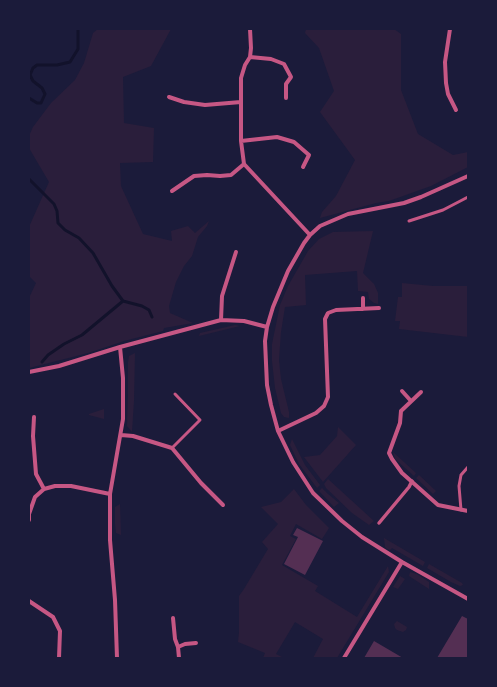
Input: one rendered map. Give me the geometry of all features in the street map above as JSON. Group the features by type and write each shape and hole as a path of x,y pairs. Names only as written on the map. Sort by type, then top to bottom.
{"street":[{"path":"450,29 445,62 446,83 448,94 456,110"},
{"path":"250,31 250,56 240,78 241,141 244,164 310,235"},
{"path":"250,56 271,59 284,64 291,77 286,84 286,98"},
{"path":"169,98 205,105 241,102"},
{"path":"241,141 277,137 294,142 308,155 303,167"},
{"path":"172,191 194,176 231,175 244,164"},
{"path":"468,176 422,197 404,203 364,210 342,216 320,226 310,235 288,271 267,327 265,341 267,385 278,431 299,472 313,493 325,506 362,537 402,562 468,599"},
{"path":"222,320 222,296 236,252"},
{"path":"363,298 363,308"},
{"path":"278,431 316,413 324,406 328,397 329,390 325,319 328,313 336,310 379,308"},
{"path":"29,372 222,320 244,321 267,327"},
{"path":"117,658 115,600 110,540 110,494 123,419 124,378 120,347"},
{"path":"402,391 411,401"},
{"path":"421,392 401,411 400,423 389,452 402,473 438,505 468,511"},
{"path":"34,417 33,436 36,474 44,489"},
{"path":"121,435 133,436 172,448 201,483 223,505"},
{"path":"379,523 409,487 412,481"},
{"path":"29,520 29,514 35,497 44,489 55,486 71,486 110,494"},
{"path":"344,658 402,562"},
{"path":"29,601 53,617 60,631 59,658"},
{"path":"174,618 175,639 178,647 179,658"},
{"path":"178,647 185,644 196,643"}],"lane":[{"path":"409,221 443,210 468,197"},
{"path":"172,448 200,420 175,394"},
{"path":"461,510 459,486 461,475 468,466"}],"shaded area":[{"path":"98,29 171,29 151,66 123,77 124,123 154,128 153,162 120,163 121,186 143,234 172,241 171,231 188,226 195,233 209,221 198,237 192,256 184,266 176,282 169,306 170,313 193,323 164,328 163,331 124,341 88,353 29,368 29,298 36,283 29,276 29,227 49,182 29,148 29,136 33,127 51,103 75,80 84,63 93,33"},
{"path":"306,29 394,29 401,34 401,90 418,134 453,155 468,152 468,167 431,186 389,201 320,218 322,212 336,196 355,160 320,112 334,91 319,48 305,33"},
{"path":"373,231 363,273 374,284 378,293 378,304 369,299 368,292 358,291 357,271 305,275 306,305 285,307 279,360 281,379 289,412 289,418 284,417 281,413 275,388 272,344 280,305 288,286 308,251 319,239 333,232"},
{"path":"402,283 433,286 468,286 468,337 399,329 400,321 395,321 398,297 402,297"},
{"path":"235,325 240,326 199,336 200,333"},
{"path":"135,353 132,432 127,426 128,362 129,356"},
{"path":"104,409 104,419 89,415 89,414"},
{"path":"338,427 356,445 323,482 304,457 320,455 337,436"},
{"path":"292,439 305,465 320,485 317,488 299,464 290,445"},
{"path":"393,452 416,473 414,476 395,459"},
{"path":"419,475 436,491 433,494 416,478"},
{"path":"328,479 374,521 369,525 352,513 326,488 324,484"},
{"path":"322,488 339,503 334,507 319,491"},
{"path":"294,489 306,505 329,528 322,539 296,524 290,536 296,539 282,565 318,586 315,591 357,617 388,566 389,572 337,658 313,658 323,639 295,622 276,654 284,658 263,658 265,653 238,642 239,596 268,549 262,542 278,524 261,507 281,502"},
{"path":"120,504 121,535 116,533 115,524 115,507"},
{"path":"384,538 425,562 423,566 392,548 390,550 387,549 385,547"},
{"path":"429,564 463,585 460,586 451,582 427,568"},
{"path":"410,572 417,574 429,582 429,589 409,576"},
{"path":"400,576 405,579 398,589 393,587"},
{"path":"397,621 407,627 406,630 403,632 395,628 394,624"}],"building":[{"path":"297,528 323,541 305,575 284,564 298,537 293,535"},
{"path":"462,616 468,619 468,658 437,658"},
{"path":"374,641 403,658 364,658"}],"waterway":[{"path":"29,98 37,103 41,103 45,94 42,88 33,81 30,75 33,68 37,65 57,65 70,62 78,49 78,29"},
{"path":"29,179 54,204 57,211 58,223 65,230 79,238 93,253 112,286 123,301"},
{"path":"123,301 142,306 149,310 152,317"},
{"path":"42,362 48,355 64,344 82,335 123,301"}]}
